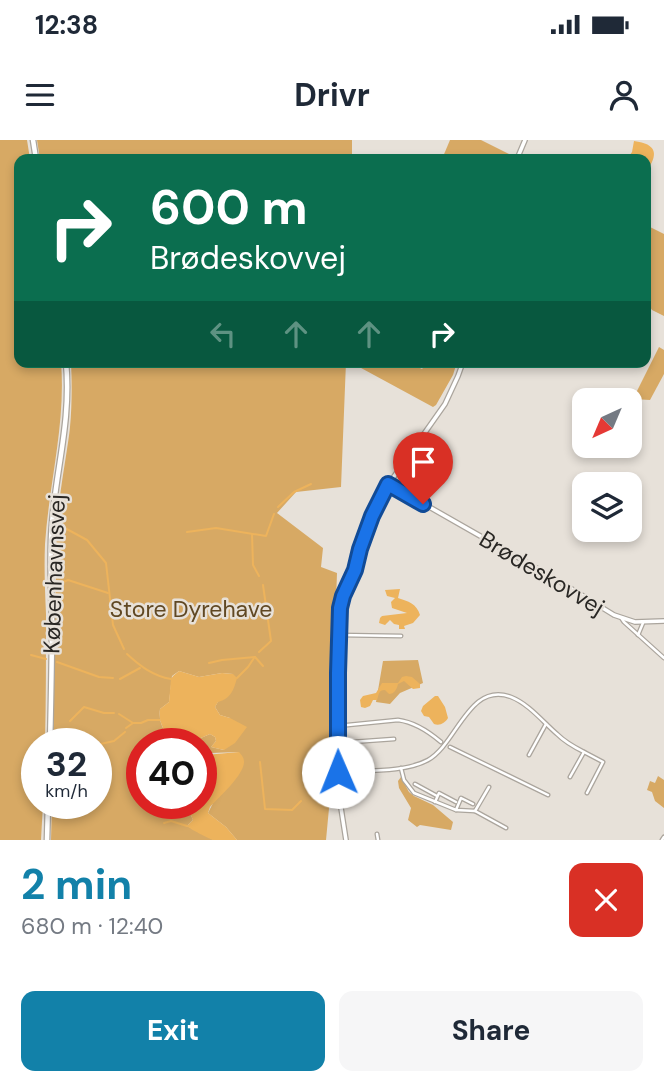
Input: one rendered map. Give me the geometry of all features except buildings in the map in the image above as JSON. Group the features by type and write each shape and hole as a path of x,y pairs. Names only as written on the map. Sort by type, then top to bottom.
{"main road":[{"name":"Københavnsvej","path":"51,728 51,538 68,398 66,368"},
{"path":"47,840 48,819"}],"street":[{"path":"346,840 338,772 340,608 372,516 388,484 445,404 461,368"},
{"name":"Brødeskovvej","path":"388,484 622,619 664,657"},
{"name":"Brødeskovvej","path":"622,619 643,623 664,621"},
{"path":"638,635 643,623"},
{"path":"339,635 401,636"},
{"path":"338,772 401,768 422,763 449,742 477,702 505,695 523,704 559,737 603,762 587,793"},
{"path":"338,726 407,721 441,742"},
{"path":"529,755 545,724"},
{"path":"338,743 394,738"},
{"path":"450,747 548,795"},
{"path":"570,777 584,752"},
{"path":"401,768 404,780 419,796 456,810 475,811 506,828"},
{"path":"415,784 437,796"},
{"path":"475,811 489,787"},
{"path":"435,802 439,793 456,802"},
{"path":"456,810 461,798 472,804"},
{"path":"377,834 378,840"}],"green space":[{"name":"Store Dyrehave","path":"0,140 27,140 29,154 14,154 14,368 61,368 59,431 45,544 45,728 21,728 21,819 42,819 41,840 0,840"},
{"path":"37,140 352,140 352,154 39,154"},
{"path":"450,140 481,140 509,154 444,154"},
{"path":"651,228 664,234 664,316 652,310"},
{"path":"659,347 664,350 664,374 650,400 642,400 642,388 638,388 648,368 651,368"},
{"name":"Store Dyrehave","path":"71,368 346,368 341,487 296,492 277,513 323,548 321,567 337,573 333,766 326,840 237,840 216,819 217,795 239,752 217,753 217,748 224,750 230,718 220,715 215,707 233,674 199,677 179,671 172,676 169,702 160,709 163,728 126,728 126,819 193,819 187,826 214,840 51,840 52,819 112,819 112,728 53,728 56,567 59,555 57,532 70,427"},
{"path":"361,368 455,368 433,407"},
{"path":"418,660 423,683 400,693 390,704 376,702 383,661"},
{"path":"658,776 664,780 664,808 655,801 652,792 647,790 650,781 655,783"},
{"path":"401,777 409,792 433,805 453,822 451,830 420,825 417,827 408,820 411,808 399,788 398,781"}],"shaded area":[{"path":"634,141 642,142 654,151 653,160 651,163 651,154 631,154"},
{"path":"400,589 398,598 409,602 420,615 413,623 404,626 405,629 399,629 399,625 390,620 385,625 379,623 382,616 407,613 392,608 391,602 395,598 387,596 385,590"},
{"path":"179,671 199,677 222,673 233,674 237,678 231,693 215,707 220,715 247,727 235,743 224,750 217,748 217,728 163,728 160,709 169,702 173,676"},
{"path":"406,676 412,677 420,684 420,688 413,689 404,681 398,684 392,693 381,691 370,706 361,707 360,700 363,696 376,693 382,683 398,683"},
{"path":"438,696 445,707 448,718 438,725 421,711"},
{"path":"239,752 244,762 240,773 217,800 217,754"},
{"path":"216,819 237,840 213,840 187,826 193,820"}],"waterway":[{"path":"278,507 294,492 311,484"},
{"path":"187,532 216,528 266,536 274,514"},
{"path":"57,532 63,527 87,540 106,563 113,625 124,649"},
{"path":"252,534 253,565 259,576"},
{"path":"54,586 68,580 108,593"},
{"path":"259,652 271,641 263,585"},
{"path":"127,654 147,670 171,679"},
{"path":"31,655 46,659"},
{"path":"255,657 263,666"},
{"path":"209,663 255,657"},
{"path":"237,678 254,658"},
{"path":"57,662 99,677 113,678"},
{"path":"120,679 140,668"},
{"path":"70,721 84,707 114,713"},
{"path":"119,714 133,723 160,720"},
{"path":"126,728 133,723"},
{"path":"112,741 125,732"},
{"path":"260,762 265,809 292,810 301,801"},
{"path":"164,823 171,821 187,826"}],"route":[{"path":"338,772 338,659 343,596 355,570 372,516 388,484 423,504"}]}
